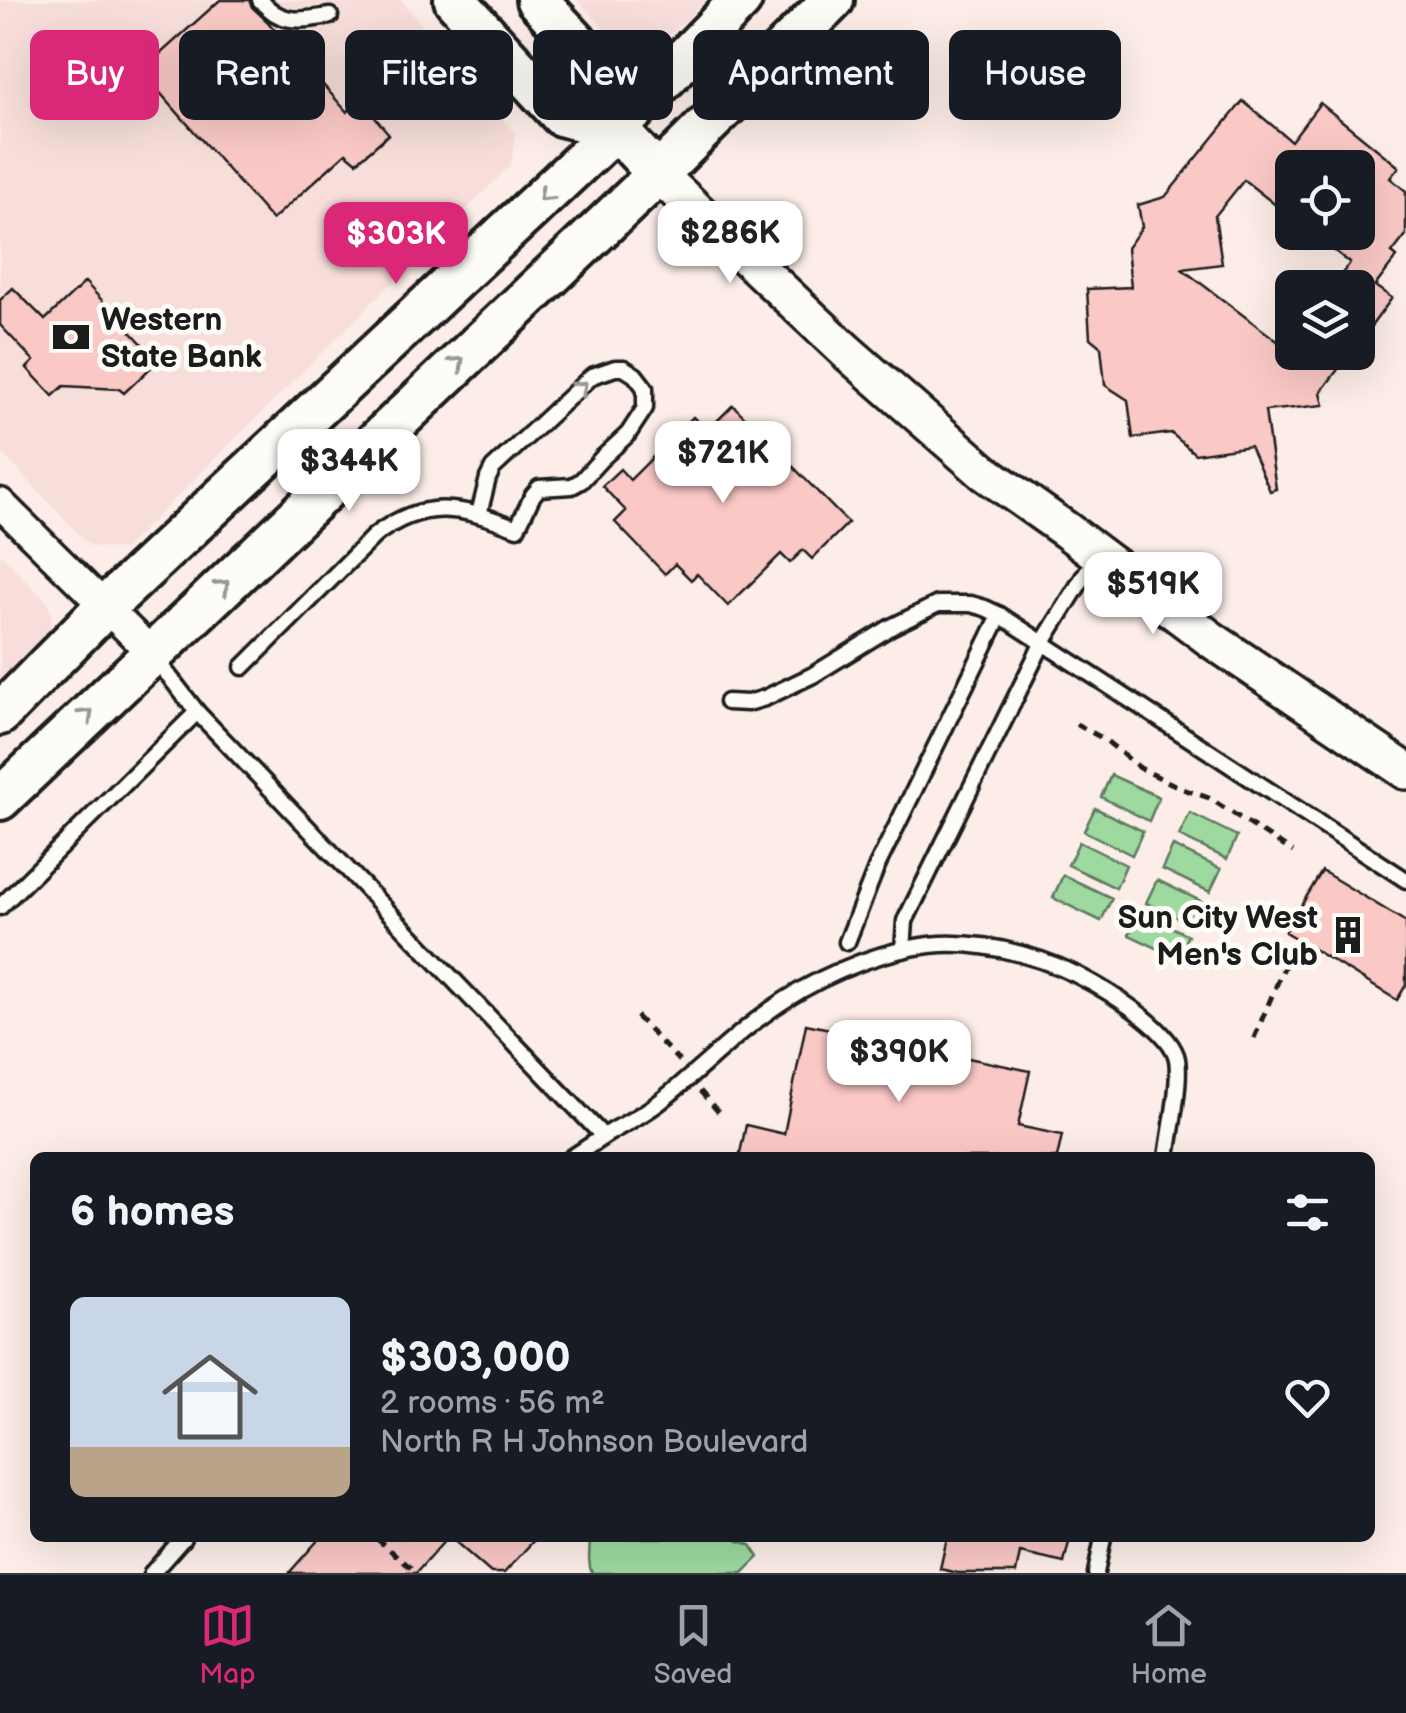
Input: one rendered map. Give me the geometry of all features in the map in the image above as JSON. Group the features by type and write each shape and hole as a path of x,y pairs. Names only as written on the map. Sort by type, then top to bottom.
{"main road":[{"path":"455,0 561,115 616,128"},
{"path":"537,0 606,74 616,128 658,174"},
{"path":"0,714 105,607 616,128 741,0"},
{"path":"0,799 658,174 833,0"}],"street":[{"path":"658,174 908,407 984,472 1212,640 1406,772"},
{"path":"0,503 152,653"}],"lane":[{"path":"260,0 287,19 330,16"},
{"path":"243,667 392,522 425,511 456,510 517,528 539,488 581,482 628,434 646,408 646,388 624,368 592,376 494,468 479,514"},
{"path":"903,950 905,921 1042,644 1097,555"},
{"path":"727,702 748,703 766,698 938,604 971,604 1000,615 1406,880"},
{"path":"847,942 877,866 1000,615"},
{"path":"152,653 198,712 603,1136"},
{"path":"0,908 198,712"},
{"path":"580,1152 658,1104 786,999 852,965 941,944 973,945 1054,965 1124,1001 1156,1028 1177,1057 1168,1152"},
{"path":"152,1573 179,1542"},
{"path":"1096,1573 1102,1542"}],"path":[{"path":"1076,724 1104,739 1140,768 1209,798 1293,852"},
{"path":"1254,1038 1296,939"},
{"path":"381,1542 416,1573"}],"shaded area":[{"path":"0,0 401,0 427,30 345,30 345,120 504,120 515,133 511,165 123,550 90,546 0,451"},
{"path":"577,0 706,0 673,32 606,30"},
{"path":"0,553 48,603 52,618 50,638 0,686"}],"green space":[{"path":"1111,775 1159,797 1149,821 1101,797"},
{"path":"1095,808 1143,831 1132,855 1084,831"},
{"path":"1190,813 1237,836 1227,859 1179,836"},
{"path":"1079,842 1126,865 1116,888 1068,865"},
{"path":"1173,846 1221,869 1210,892 1162,869"},
{"path":"1063,875 1112,898 1101,921 1053,898"},
{"path":"1157,880 1205,903 1195,926 1146,903"},
{"path":"1140,912 1188,935 1178,958 1129,935"},
{"path":"590,1542 741,1542 751,1545 759,1557 743,1573 592,1573"}],"building":[{"path":"220,0 249,0 275,30 187,30"},
{"path":"179,37 179,114 159,91 159,55"},
{"path":"325,87 345,110 345,120 377,120 389,134 357,162 346,153 272,220 184,120 325,120"},
{"path":"1243,101 1291,141 1320,103 1399,167 1390,178 1406,191 1406,235 1392,253 1397,257 1375,286 1375,270 1345,270 1350,263 1334,250 1375,250 1375,150 1275,150 1275,205 1244,180 1215,216 1222,264 1182,269 1275,339 1275,370 1338,370 1321,392 1324,405 1265,411 1276,489 1270,491 1250,446 1195,454 1171,433 1133,438 1128,400 1105,385 1101,347 1090,338 1087,289 1131,287 1127,248 1142,227 1138,205 1165,197"},
{"name":"Western State Bank","path":"85,282 158,361 124,393 119,389 64,386 53,396 27,368 34,361 0,325 0,300 13,288 45,320"},
{"path":"1375,286 1392,298 1375,321"},
{"path":"733,405 848,523 812,559 803,550 790,563 781,554 728,606 697,574 691,580 675,564 665,574 615,522 626,511 602,486 620,469 630,480 693,417 707,431"},
{"name":"Sun City West Men's Club","path":"1322,871 1406,922 1406,985 1397,1000 1285,932"},
{"path":"806,1024 1030,1071 1018,1126 1062,1135 1058,1152 740,1152 746,1125 784,1134"},
{"path":"316,1542 443,1542 416,1573 289,1573"},
{"path":"456,1542 532,1542 504,1573 491,1573"},
{"path":"946,1542 1069,1542 1064,1563 1020,1553 1016,1573 958,1573 940,1569"}],"place":[{"name":"Western State Bank","path":"71,337"},
{"name":"Sun City West Men's Club","path":"1348,935"}]}
